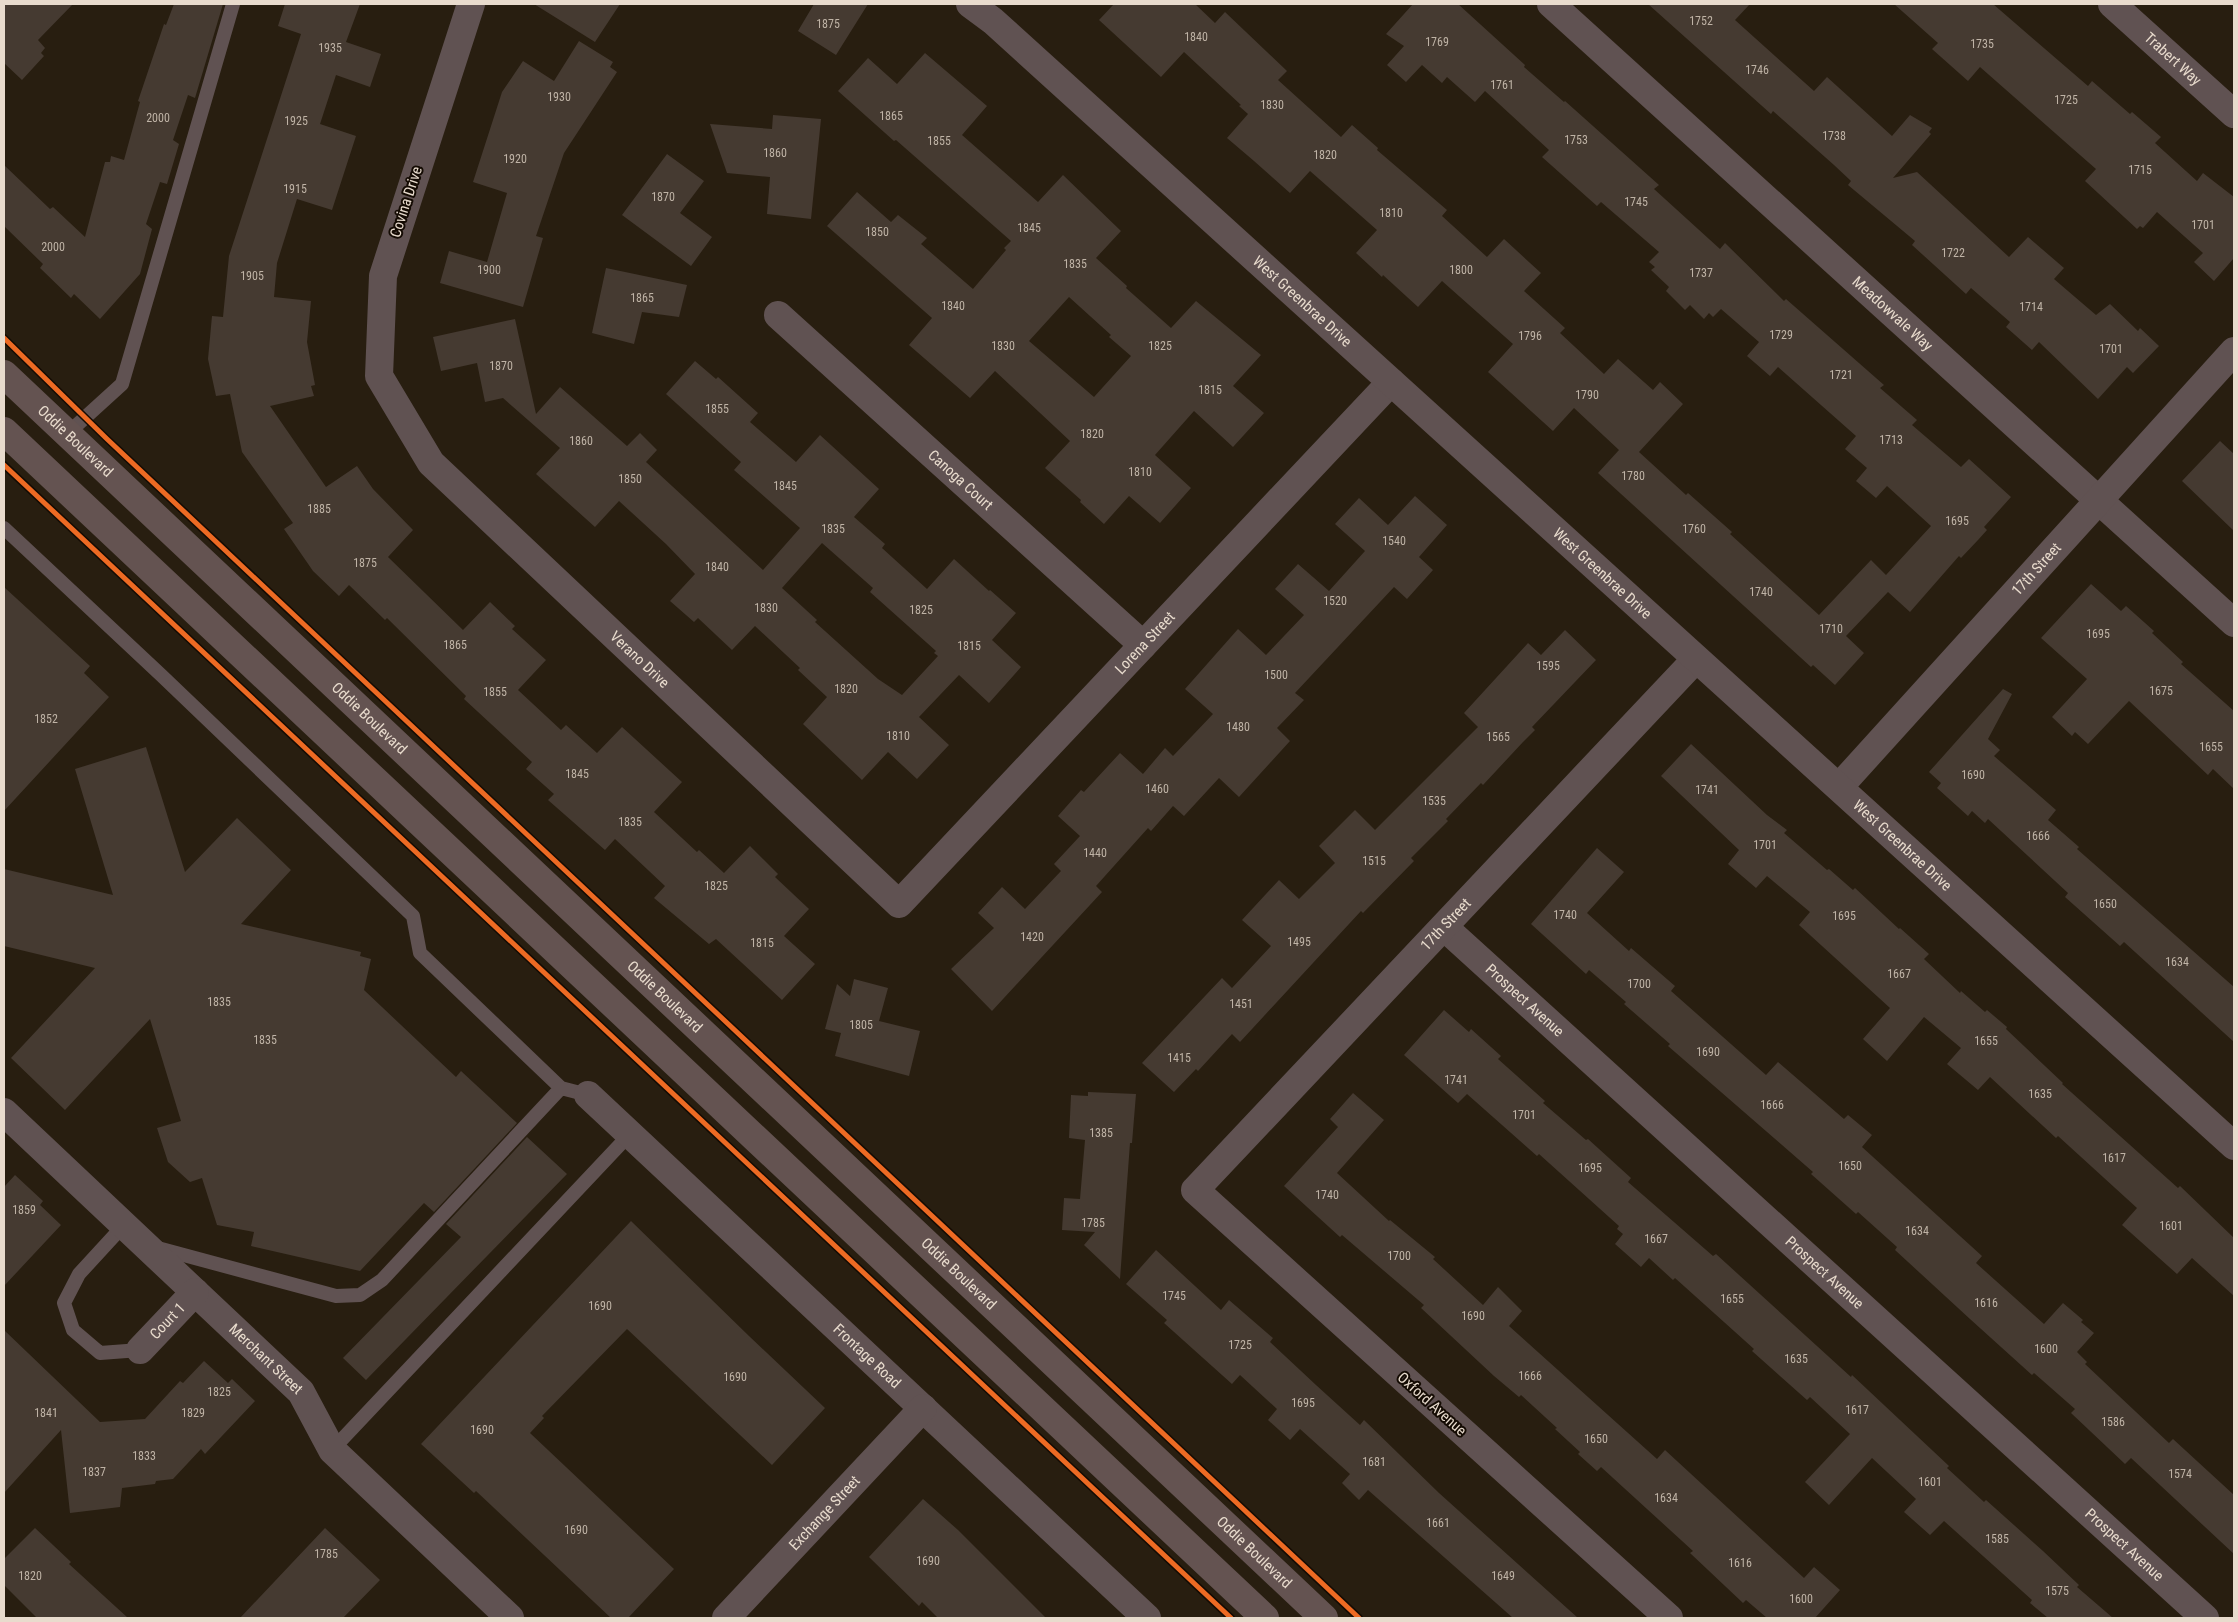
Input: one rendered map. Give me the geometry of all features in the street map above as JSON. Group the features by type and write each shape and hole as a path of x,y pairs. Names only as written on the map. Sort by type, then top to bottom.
{"main road":[{"name":"Oddie Boulevard","path":"4,374 1324,1618"},
{"path":"4,431 1265,1618"}],"street":[{"name":"Covina Drive","path":"395,403 379,376 382,276 471,4"},
{"name":"West Greenbrae Drive","path":"970,4 993,21 2234,1146"},
{"name":"Meadowvale Way","path":"1551,4 2234,623"},
{"name":"Trabert Way","path":"2112,4 2234,114"},
{"name":"Canoga Court","path":"778,315 1143,645"},
{"name":"17th Street","path":"1839,787 2234,351"},
{"name":"Lorena Street","path":"899,904 1391,382"},
{"name":"Verano Drive","path":"395,403 431,463 899,904"},
{"name":"17th Street","path":"1196,1190 1696,659"},
{"name":"Prospect Avenue","path":"1444,927 2205,1618"},
{"name":"Frontage Road","path":"588,1095 1147,1618"},
{"name":"Merchant Street","path":"4,1112 301,1392 332,1450 510,1618"},
{"name":"Oxford Avenue","path":"1196,1190 1669,1618"},
{"name":"Court 1","path":"140,1350 195,1292"},
{"name":"Exchange Street","path":"726,1618 923,1408"}],"lane":[{"path":"67,434 122,384 234,4"},
{"path":"4,528 413,916 420,954 562,1088 588,1095"},
{"path":"140,1350 100,1353 73,1330 64,1303 79,1274 134,1235 336,1296 360,1295 382,1280 562,1088"},
{"path":"332,1450 630,1134"}],"building":[{"path":"4,4 73,4 38,40 45,48 41,53 44,56 22,80 4,63"},
{"path":"174,4 223,4 195,98 188,95 173,140 179,144 167,184 160,182 146,224 152,229 140,274 100,319 74,294 71,298 40,268 43,264 4,226 4,165 50,209 53,207 85,237 105,162 110,162 111,156 124,160 140,102 138,101 164,24 166,25"},
{"path":"285,4 360,4 346,42 381,54 370,87 336,75 320,124 356,136 332,210 297,199 277,263 274,297 311,301 307,342 315,385 311,386 314,396 270,406 326,487 357,466 373,489 413,530 388,557 463,630 490,602 515,626 512,629 546,660 518,690 561,730 566,725 597,753 622,727 682,782 654,812 697,852 699,850 724,873 750,846 778,874 775,877 809,909 784,936 815,964 782,1000 716,939 709,944 654,898 665,886 615,839 605,850 548,800 554,794 526,769 532,762 464,699 466,696 387,618 385,620 349,585 339,596 313,571 284,529 293,523 242,452 230,394 216,396 208,359 212,316 223,317 229,256 301,34 278,26"},
{"path":"534,4 620,4 595,42"},
{"path":"814,4 868,4 836,55 798,31"},
{"path":"1114,4 1195,4 1215,23 1225,12 1287,71 1278,80 1341,137 1352,125 1378,148 1377,150 1447,210 1442,216 1487,257 1504,239 1541,273 1524,291 1565,328 1560,333 1604,374 1618,359 1653,390 1660,382 1683,404 1639,452 1686,495 1688,493 1732,532 1730,534 1819,615 1871,560 1886,575 1931,526 1887,486 1876,498 1856,481 1867,468 1845,449 1856,436 1778,367 1770,376 1747,356 1759,342 1721,309 1713,317 1709,313 1704,319 1690,305 1685,310 1666,291 1669,287 1651,270 1655,267 1649,262 1659,252 1601,202 1597,206 1542,157 1549,150 1485,91 1475,102 1447,77 1442,83 1422,65 1406,82 1387,65 1404,46 1386,34 1413,4 1458,4 1525,65 1524,67 1659,185 1654,189 1720,249 1725,243 1784,301 1786,299 1884,385 1880,388 1917,420 1912,425 1961,467 1969,459 2011,497 1984,527 1987,530 1961,558 1959,556 1910,612 1888,592 1846,636 1864,653 1835,685 1813,665 1811,667 1598,473 1619,450 1574,408 1553,431 1488,372 1513,344 1442,281 1418,307 1383,275 1382,277 1356,253 1377,230 1310,171 1290,193 1227,138 1248,114 1239,106 1241,105 1184,52 1161,77 1099,20"},
{"path":"1648,4 1750,4 1735,20 1814,91 1827,77 1892,136 1910,115 1932,128 1929,132 1931,134 1893,178 1917,172 2009,257 2028,237 2064,268 2054,279 2096,315 2110,304 2138,331 2140,328 2159,346 2133,373 2127,367 2098,399 2039,342 2032,350 2006,327 2010,322 1971,288 1966,294 1912,245 1915,241 1848,185 1851,181 1834,165 1773,111 1771,114"},
{"path":"1894,4 1993,4 2088,86 2092,81 2130,114 2132,112 2161,137 2155,143 2197,181 2203,173 2234,197 2234,258 2214,281 2194,262 2203,253 2157,212 2143,228 2140,226 2137,229 2085,181 2096,169 1980,67 1968,81 1932,49 1938,43"},
{"path":"579,41 613,62 610,67 617,72 564,153 536,236 543,238 523,307 440,283 449,251 487,262 507,193 473,182 502,92 523,61 554,81"},
{"path":"925,53 987,106 962,135 1038,202 1063,175 1121,231 1096,258 1127,286 1126,288 1171,328 1196,301 1261,355 1233,386 1264,413 1233,447 1194,411 1155,455 1191,488 1160,523 1129,496 1104,524 1080,502 1081,500 1045,468 1070,441 995,371 970,398 909,345 932,318 827,226 857,192 891,222 898,215 927,238 921,244 973,289 1006,250 1004,248 1011,241 838,91 868,58 897,84","holes":["1069,297 1111,335 1109,337 1131,356 1094,397 1029,341"]},
{"path":"773,115 821,119 811,219 767,214 770,177 727,173 710,124 772,129"},
{"path":"667,154 704,181 680,213 712,237 691,266 622,215"},
{"path":"606,268 687,285 679,317 642,312 634,344 592,333"},
{"path":"515,319 536,414 560,387 627,446 640,433 657,450 646,462 763,570 800,528 734,470 741,462 666,394 695,361 716,379 718,377 758,413 750,422 796,462 820,435 879,489 854,517 885,544 882,548 927,589 954,559 1016,613 992,640 1021,667 989,703 959,675 919,717 949,745 917,779 888,752 862,780 803,724 827,697 798,670 800,668 755,626 732,650 698,618 694,622 670,601 695,574 666,544 619,501 595,527 536,474 560,448 503,398 485,402 477,363 441,371 433,337","holes":["822,543 873,588 870,592 936,651 934,653 938,656 902,695 878,679 815,622 817,620 782,588"]},
{"path":"2220,441 2234,454 2234,531 2182,481"},
{"path":"1415,496 1447,525 1419,557 1433,570 1407,599 1394,587 1295,693 1304,700 1277,728 1290,741 1239,797 1219,778 1184,816 1173,806 1151,831 1148,828 1096,886 1102,892 992,1011 951,969 994,928 978,913 1002,887 1025,909 1061,871 1054,864 1080,836 1058,816 1081,790 1084,792 1120,753 1143,774 1165,748 1173,756 1213,714 1185,689 1238,629 1266,655 1304,615 1275,589 1298,564 1329,591 1365,551 1335,524 1359,498 1388,525"},
{"path":"2091,584 2121,611 2126,606 2154,631 2152,633 2183,662 2181,664 2234,711 2234,789 2213,769 2208,775 2129,701 2088,744 2075,732 2072,736 2052,717 2087,679 2041,638"},
{"path":"4,587 90,666 84,673 109,697 4,811"},
{"path":"1565,630 1596,660 1532,727 1535,730 1483,785 1481,783 1446,819 1448,821 1411,858 1414,861 1363,913 1361,911 1240,1042 1232,1034 1198,1071 1196,1069 1174,1092 1142,1063 1222,978 1232,988 1271,946 1242,920 1279,880 1299,899 1335,863 1319,846 1355,810 1375,830 1478,727 1464,713 1528,643 1541,655"},
{"path":"2003,689 2012,694 1988,739 2000,750 1994,756 2056,810 2048,820 2079,847 2077,849 2234,987 2234,1042 2124,942 2120,946 2065,897 2068,893 1988,819 1985,823 1972,811 1968,816 1937,788 1941,783 1929,772"},
{"path":"1691,744 1767,815 1787,830 1784,833 1827,870 1829,869 1853,890 1855,888 1929,954 1924,959 1960,993 1961,991 1985,1012 1987,1010 2007,1027 2006,1029 2062,1084 2178,1188 2180,1186 2234,1238 2234,1296 2192,1258 2177,1274 2122,1225 2137,1208 2058,1136 2056,1138 1990,1077 1978,1090 1947,1064 1961,1048 1924,1017 1887,1061 1863,1039 1890,1008 1799,925 1810,912 1767,876 1756,888 1728,864 1739,850 1661,776"},
{"path":"146,747 185,872 237,818 291,870 241,924 361,952 360,956 371,959 364,990 456,1077 461,1071 517,1123 434,1212 424,1203 360,1271 251,1246 254,1232 217,1225 202,1178 190,1182 168,1162 157,1128 181,1121 150,1019 65,1110 11,1058 95,968 4,946 4,869 113,895 75,769"},
{"path":"1597,848 1624,872 1587,913 1629,951 1631,948 1675,986 1671,991 1766,1075 1778,1062 1844,1119 1848,1115 1872,1135 1862,1147 1982,1256 1976,1263 2044,1324 2063,1303 2083,1320 2081,1322 2094,1333 2077,1352 2087,1362 2085,1364 2169,1443 2173,1439 2234,1495 2234,1554 2131,1458 2125,1464 2071,1413 2075,1409 2034,1373 2032,1375 1970,1319 1895,1250 1897,1247 1858,1212 1856,1214 1811,1174 1813,1172 1668,1046 1670,1044 1624,1004 1626,1002 1589,970 1586,974 1531,924"},
{"path":"854,979 888,988 879,1021 920,1031 909,1076 835,1056 841,1033 825,1029 837,984 850,996"},
{"path":"1444,1010 1469,1032 1471,1029 1501,1056 1498,1059 1545,1101 1543,1103 1586,1140 1588,1139 1631,1178 1628,1182 1713,1256 1716,1254 1851,1377 1852,1375 1949,1466 1947,1468 1984,1502 1986,1500 2043,1551 2079,1585 2077,1587 2113,1618 2048,1618 2030,1603 2032,1600 1944,1521 1930,1535 1904,1512 1916,1499 1872,1458 1829,1505 1805,1482 1850,1434 1810,1397 1807,1400 1752,1351 1754,1349 1675,1278 1673,1280 1649,1258 1641,1267 1615,1244 1623,1234 1617,1229 1619,1226 1539,1154 1537,1156 1467,1094 1458,1103 1404,1055"},
{"path":"1088,1092 1136,1094 1132,1143 1130,1143 1120,1279 1084,1245 1095,1232 1062,1230 1064,1198 1080,1199 1085,1140 1069,1138 1071,1095 1088,1096"},
{"path":"1353,1093 1384,1120 1337,1173 1389,1221 1435,1257 1433,1259 1483,1305 1498,1287 1522,1311 1509,1326 1657,1459 1665,1450 1804,1578 1814,1567 1840,1590 1815,1618 1767,1618 1746,1600 1743,1603 1690,1553 1693,1551 1601,1467 1597,1471 1578,1454 1580,1452 1555,1429 1557,1428 1521,1395 1519,1397 1494,1376 1421,1308 1424,1305 1342,1235 1340,1237 1284,1186 1338,1127 1330,1119"},
{"path":"527,1137 567,1174 366,1380 343,1358 461,1237 446,1224"},
{"path":"15,1175 43,1201 40,1205 61,1225 4,1286 4,1187"},
{"path":"631,1221 825,1408 772,1465 627,1329 542,1416 544,1418 530,1433 674,1569 628,1618 611,1618 476,1491 474,1493 421,1444"},
{"path":"1156,1250 1221,1310 1229,1300 1273,1338 1270,1342 1316,1385 1360,1425 1364,1420 1439,1493 1578,1618 1513,1618 1368,1490 1359,1500 1342,1483 1350,1474 1300,1429 1290,1440 1268,1420 1277,1409 1240,1375 1232,1384 1164,1323 1167,1320 1126,1284"},
{"path":"4,1330 100,1422 145,1419 180,1381 183,1383 204,1361 228,1383 232,1379 255,1401 205,1454 201,1449 173,1479 156,1481 155,1484 122,1488 120,1507 70,1513 61,1430 4,1493"},
{"path":"923,1499 958,1530 1046,1618 938,1618 922,1602 919,1606 869,1557"},
{"path":"35,1528 71,1562 69,1564 128,1618 37,1618 4,1585 4,1559"},
{"path":"325,1528 380,1580 343,1618 240,1618"}],"cycle path":[{"path":"4,338 107,439 1359,1618"},
{"path":"4,465 1231,1618"}]}
